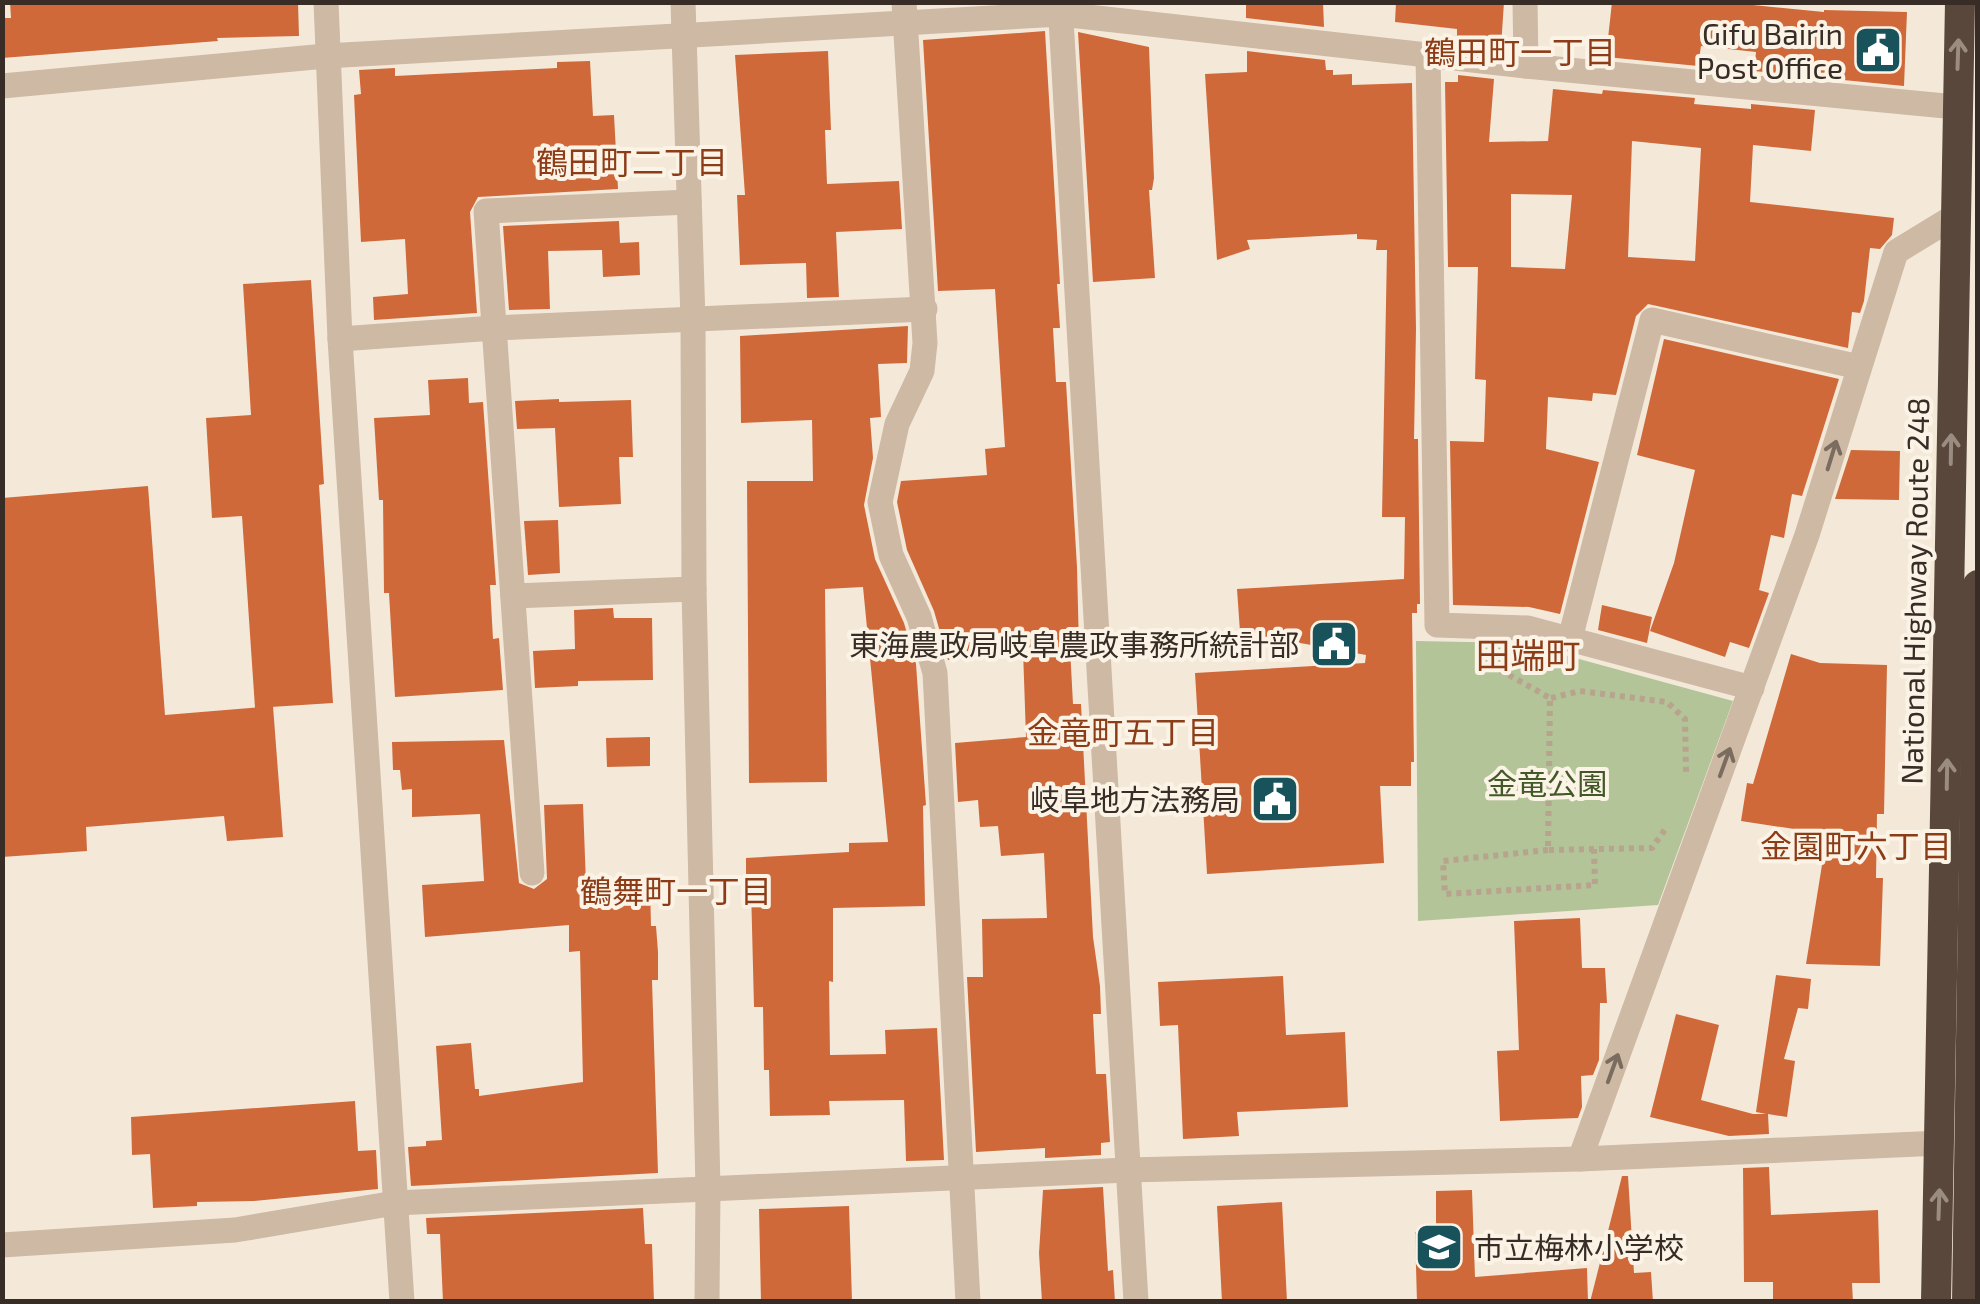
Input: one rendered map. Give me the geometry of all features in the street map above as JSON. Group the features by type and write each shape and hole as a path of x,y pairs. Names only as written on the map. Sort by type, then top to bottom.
{"highway":[{"name":"National Highway Route 248","path":"1960,2 1955,216 1966,1302"},
{"name":"National Highway Route 248","path":"1936,1302 1963,1143 1978,586"}],"street":[{"path":"326,2 340,338 402,1302"},
{"path":"682,2 693,321 694,590 708,1302"},
{"path":"1524,2 1526,66"},
{"path":"2,86 326,56 683,36 905,14 1061,8 1526,66 1956,107"},
{"path":"1061,8 1136,1302"},
{"path":"905,14 925,309 922,371 897,424 880,502 891,555 924,632 935,673 968,1302"},
{"path":"1428,53 1437,625 1528,628 1752,688"},
{"path":"532,873 486,211 689,202"},
{"path":"1580,1159 1807,535 1896,252 1955,216"},
{"path":"340,338 925,309"},
{"path":"1570,639 1652,320 1859,367"},
{"path":"512,596 694,590"},
{"path":"2,1246 235,1230 395,1203 1128,1170 1580,1159 1963,1143"}],"path":[{"path":"1475,626 1500,670 1550,698 1580,690 1667,702 1685,720 1686,780 1714,792"},
{"path":"1548,850 1550,698"},
{"path":"1594,849 1595,885 1445,894 1443,861 1548,850 1594,849 1652,848 1674,816"}],"green space":[{"name":"金竜公園","path":"1416,641 1520,643 1733,701 1658,905 1418,921"}],"building":[{"path":"10,2 298,2 299,36 217,38 218,41 2,58 2,18 11,18"},
{"path":"1246,2 1323,2 1324,27 1246,18"},
{"path":"1396,2 1504,2 1501,47 1457,42 1457,29 1395,22"},
{"path":"1612,2 1753,2 1824,12 1907,12 1904,86 1754,71 1756,52 1701,46 1698,66 1606,57"},
{"path":"1045,31 1060,284 1060,328 1053,328 1056,382 1066,382 1077,567 1079,648 1070,648 1073,704 1081,704 1093,937 1100,986 1101,1014 1093,1014 1096,1074 1106,1074 1110,1142 1101,1143 1101,1155 1045,1158 1045,1148 976,1152 967,977 983,977 982,919 1047,918 1044,853 1001,856 998,826 980,827 978,800 958,802 955,743 1026,737 1023,650 948,660 934,611 907,550 897,502 901,481 987,475 985,449 1005,447 995,289 938,291 923,40"},
{"path":"1078,32 1149,47 1154,178 1149,190 1155,278 1093,282"},
{"path":"828,51 831,130 825,130 827,184 899,181 902,229 836,232 839,297 807,298 806,263 740,265 737,195 745,195 735,55"},
{"path":"1247,51 1325,60 1326,70 1333,70 1333,75 1352,74 1352,85 1412,83 1414,439 1418,439 1420,604 1417,613 1412,613 1414,762 1411,786 1380,786 1384,863 1207,874 1195,673 1365,663 1366,655 1240,632 1237,589 1404,579 1405,517 1382,517 1387,250 1376,250 1377,240 1357,239 1357,234 1247,240 1250,249 1217,260 1205,74 1247,72"},
{"path":"590,61 593,116 614,115 618,189 478,197 470,212 477,313 374,320 373,297 408,294 405,239 361,242 354,95 361,94 359,70 395,68 395,76 557,68 557,62"},
{"path":"1458,75 1494,79 1489,142 1548,141 1553,89 1695,98 1694,104 1751,109 1751,104 1815,110 1811,151 1753,145 1750,202 1894,218 1892,235 1880,249 1870,248 1864,301 1860,313 1852,312 1848,348 1648,304 1636,316 1616,395 1593,393 1592,401 1548,397 1546,449 1599,462 1560,614 1529,607 1453,605 1450,441 1484,442 1486,380 1475,379 1478,267 1448,267 1445,82 1458,82","holes":["1632,141 1701,148 1695,261 1628,257","1511,194 1572,195 1565,269 1511,267"]},
{"path":"619,221 620,243 639,242 640,275 603,277 602,250 548,251 550,309 509,310 503,226"},
{"path":"311,280 333,703 255,708 242,516 212,518 206,418 251,415 243,284"},
{"path":"908,326 907,363 878,364 881,417 870,418 873,458 864,505 875,559 904,623 916,664 926,805 925,906 833,908 833,982 829,981 830,1055 886,1054 885,1030 937,1028 944,1160 906,1161 904,1100 829,1101 830,1115 770,1116 769,1070 764,1070 763,1007 754,1007 751,888 746,888 746,858 849,852 849,843 888,842 863,587 825,589 827,782 749,783 747,481 813,481 812,420 741,423 740,336"},
{"path":"1664,339 1839,379 1802,496 1792,494 1784,538 1771,535 1759,590 1769,593 1749,648 1730,642 1725,657 1650,631 1674,563 1695,470 1637,455"},
{"path":"468,378 469,403 483,402 496,585 490,585 493,639 499,638 503,690 395,697 389,593 384,593 383,500 379,500 374,418 430,415 428,380"},
{"path":"631,400 633,457 619,457 621,504 559,507 555,428 517,429 515,401"},
{"path":"1851,450 1900,451 1899,500 1835,499"},
{"path":"148,486 165,715 273,706 283,837 227,841 224,816 86,827 87,851 2,857 2,498"},
{"path":"558,520 560,573 528,575 524,521"},
{"path":"1602,605 1652,617 1647,643 1598,630"},
{"path":"613,608 614,618 652,618 653,680 578,681 578,686 535,688 533,651 575,649 574,610"},
{"path":"1791,654 1820,663 1887,665 1884,814 1877,814 1876,878 1883,878 1880,966 1806,964 1827,834 1741,821 1747,783 1753,784"},
{"path":"650,737 650,766 607,767 606,738"},
{"path":"504,740 519,883 534,889 547,879 544,805 583,804 586,884 650,884 651,926 656,926 658,952 658,980 652,980 658,1173 411,1186 408,1147 442,1140 436,1046 471,1043 479,1096 583,1082 580,951 569,952 569,925 425,937 422,885 484,881 480,814 412,817 412,789 402,790 400,770 393,770 392,742"},
{"path":"1580,918 1582,968 1605,968 1607,1003 1600,1003 1599,1060 1593,1075 1581,1076 1582,1107 1578,1118 1500,1121 1497,1051 1519,1050 1514,921"},
{"path":"1776,975 1811,979 1808,1009 1798,1008 1784,1059 1795,1061 1787,1117 1768,1114 1769,1134 1729,1136 1650,1117 1676,1014 1719,1025 1701,1100 1753,1114 1766,1114 1756,1112"},
{"path":"1283,976 1286,1035 1345,1032 1348,1107 1237,1112 1239,1136 1183,1139 1178,1025 1160,1026 1158,982"},
{"path":"355,1101 358,1151 376,1150 378,1189 153,1208 150,1154 132,1155 131,1117"},
{"path":"1769,1167 1771,1215 1878,1210 1880,1283 1852,1283 1853,1302 1773,1302 1773,1282 1744,1282 1743,1168"},
{"path":"1622,1176 1628,1176 1634,1273 1651,1272 1653,1302 1590,1302"},
{"path":"1103,1187 1108,1271 1113,1270 1115,1302 1042,1302 1039,1253 1043,1190"},
{"path":"1472,1190 1475,1277 1587,1268 1588,1302 1417,1302 1415,1232 1436,1231 1436,1191"},
{"path":"1282,1202 1287,1302 1222,1302 1217,1206"},
{"path":"849,1206 852,1302 761,1302 759,1209"},
{"path":"643,1208 645,1244 652,1244 654,1302 443,1302 440,1234 427,1234 426,1218"}],"place":[{"name":"Gifu Bairin Post Office","path":"1878,50"},
{"name":"東海農政局岐阜農政事務所統計部","path":"1334,644"},
{"name":"岐阜地方法務局","path":"1275,799"},
{"name":"市立梅林小学校","path":"1439,1247"}],"district":[{"name":"鶴田町一丁目","path":"1520,51"},
{"name":"鶴田町二丁目","path":"632,161"},
{"name":"田端町","path":"1528,654"},
{"name":"金竜町五丁目","path":"1123,731"},
{"name":"金園町六丁目","path":"1856,845"},
{"name":"鶴舞町一丁目","path":"676,890"}]}
